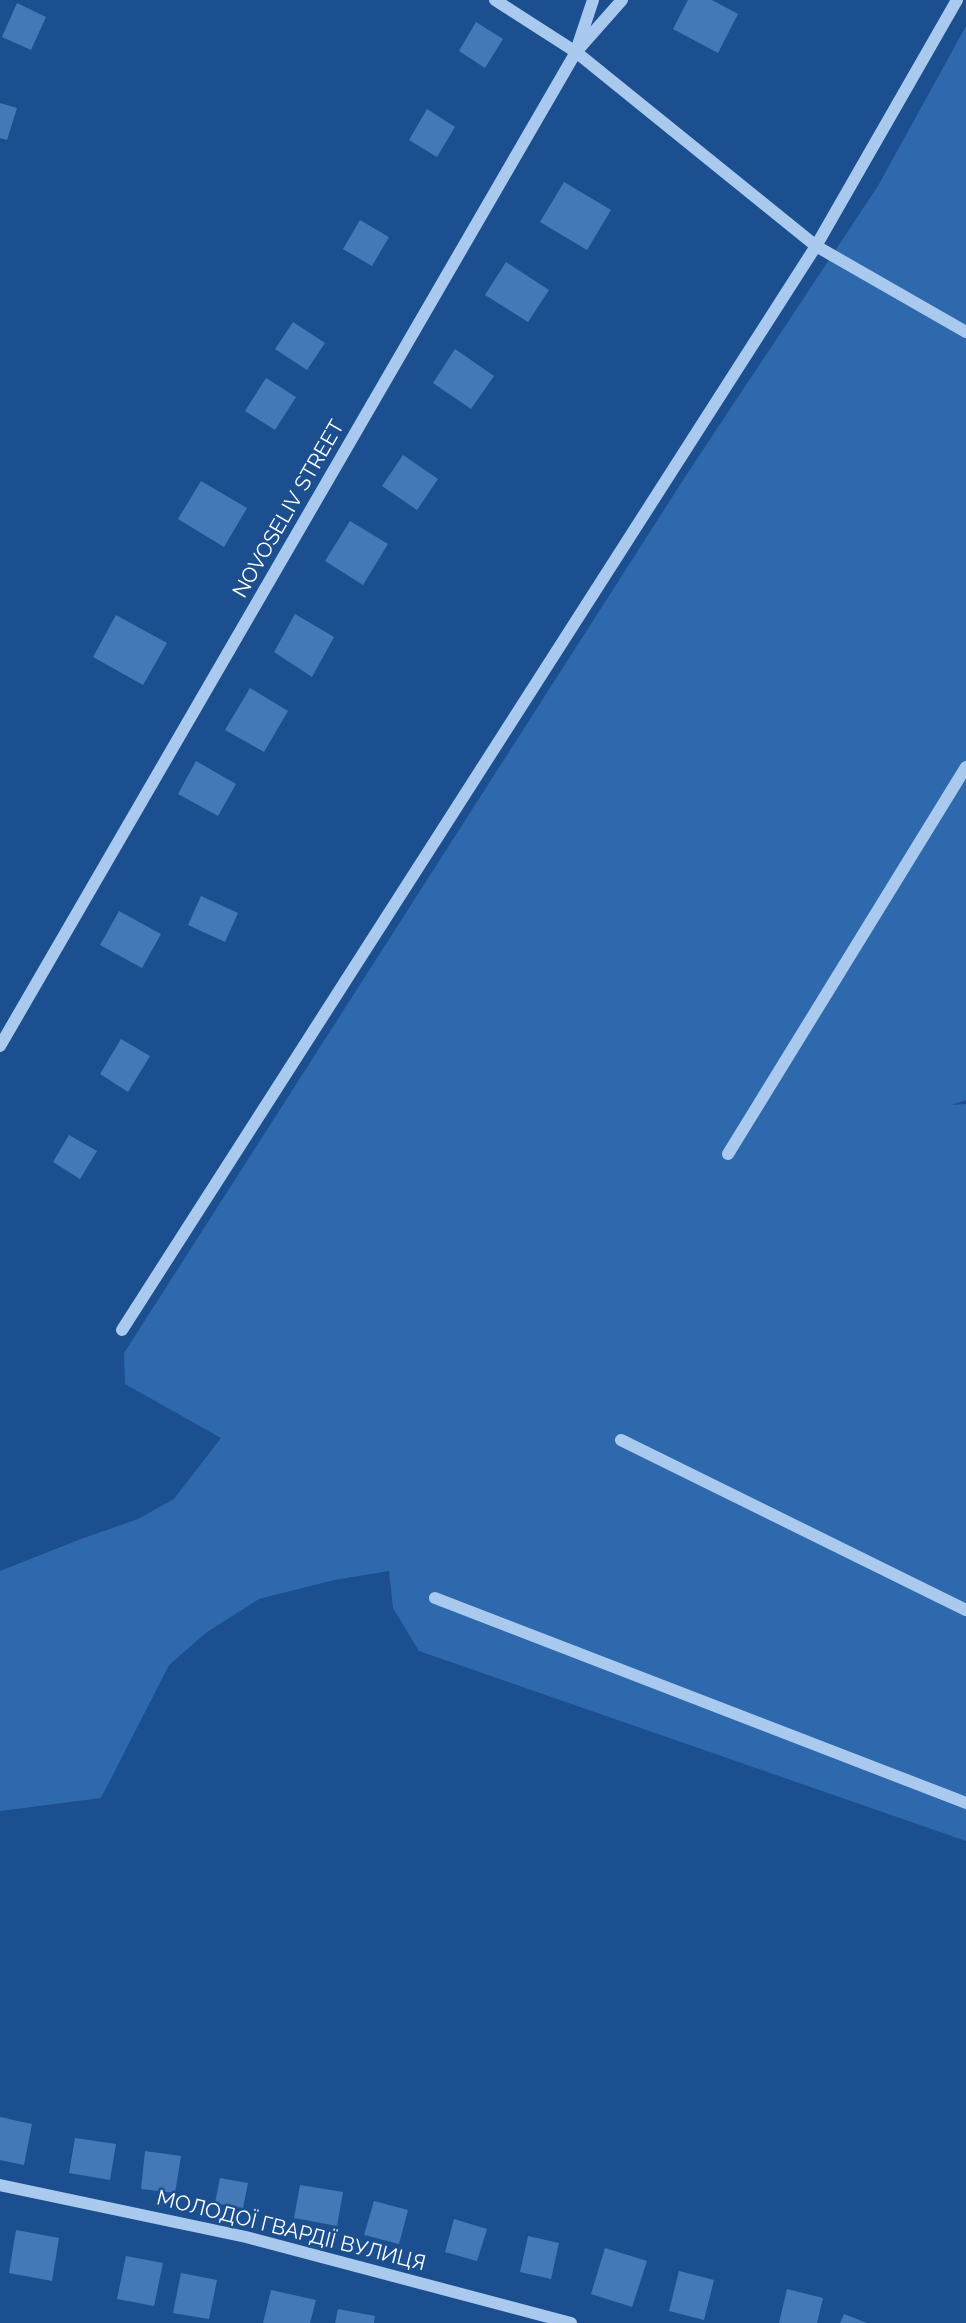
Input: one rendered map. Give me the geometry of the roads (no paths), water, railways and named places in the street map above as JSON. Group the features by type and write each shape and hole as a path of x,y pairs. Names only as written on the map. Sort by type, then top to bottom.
{"street":[{"path":"495,0 576,52 816,246 966,332"},
{"path":"576,52 593,0"},
{"name":"NOVOSELIV STREET","path":"0,1046 576,52 622,0"},
{"path":"122,1330 816,246 957,0"},
{"path":"728,1154 966,767"},
{"path":"621,1440 966,1610"},
{"path":"435,1598 966,1803"},
{"name":"МОЛОДОЇ ГВАРДІЇ ВУЛИЦЯ","path":"0,2185 246,2237 571,2323"}]}
